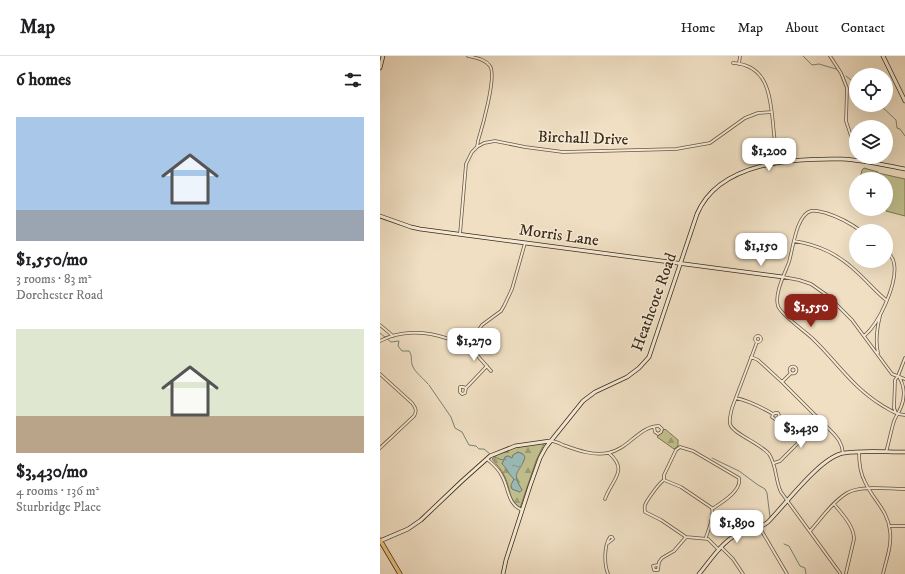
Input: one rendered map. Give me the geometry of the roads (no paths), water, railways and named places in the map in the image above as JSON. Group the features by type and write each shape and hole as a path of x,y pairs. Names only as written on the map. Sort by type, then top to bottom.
{"main road":[{"path":"380,540 400,574"}],"street":[{"path":"380,68 383,56"},
{"path":"460,234 466,164 477,147 492,73 491,67 487,62 468,56"},
{"path":"739,64 740,56"},
{"path":"830,56 841,72 847,88 846,121 849,130"},
{"path":"883,56 905,101"},
{"path":"733,63 754,70 764,81 768,89 777,163"},
{"name":"Birchall Drive","path":"477,147 492,141 542,150 563,152 641,151 678,148 710,142 745,118 758,113 772,112"},
{"name":"Heathcote Road","path":"503,574 506,560 540,458 550,441 583,401 595,392 627,377 649,357 697,214 703,201 710,192 722,182 736,174 777,163 842,159 849,160"},
{"name":"Heathcote Road","path":"875,164 905,169"},
{"path":"850,224 833,215 815,210 806,213 799,225 783,277 777,297 778,305 780,310 817,342 856,386 871,399 896,414 905,415"},
{"name":"Morris Lane","path":"380,216 411,227 783,277"},
{"path":"794,241 821,248 836,255 856,271 886,300"},
{"path":"468,345 482,326 504,306 512,289 525,243"},
{"path":"864,336 876,324 891,291 895,264 893,259"},
{"path":"783,277 807,282 821,291 844,311 892,374 905,379"},
{"path":"879,356 877,340 880,315"},
{"path":"380,325 393,336"},
{"path":"380,341 406,333 422,333 445,337 464,345 468,345 491,371"},
{"path":"757,342 730,417 732,426 738,432 762,447 769,454 774,463 779,487 788,501 839,574 847,574 854,534 851,527 834,504"},
{"path":"751,357 758,360 782,382 838,438 842,445 843,453"},
{"path":"896,414 894,408 895,380 905,358"},
{"path":"466,388 487,366"},
{"path":"782,382 791,372"},
{"path":"380,374 412,403 416,408 416,411 414,416 380,448"},
{"path":"886,452 896,414 902,406 904,395 903,385 898,376"},
{"path":"736,398 755,404 773,414"},
{"path":"774,463 780,461 800,441 823,423"},
{"path":"380,540 408,529 421,520 490,457 515,446 553,441 588,453 609,453 623,446 647,428 660,426 662,429 661,432 658,434 655,432 654,427"},
{"path":"706,538 710,527 712,509 732,495 739,483 739,478 693,451 680,447 676,450 664,475 664,480 660,483 646,503 645,512 661,520 686,537 706,538 733,559 743,574"},
{"path":"859,452 860,468 864,482 880,505 889,526 890,543 883,574"},
{"path":"699,574 720,549 736,535 760,528 773,517 829,458 843,453 905,452"},
{"path":"605,499 619,468 618,462 609,453"},
{"path":"490,457 502,475 512,503 522,510"},
{"path":"664,480 681,487 710,506 712,509"},
{"path":"810,531 834,504 851,491 860,489 905,489"},
{"path":"889,526 905,526"},
{"path":"760,528 787,574"},
{"path":"658,565 662,558 674,551 686,537"},
{"path":"608,542 605,559 608,574"}],"water":[{"path":"518,452 523,454 525,457 516,476 518,484 522,490 520,492 512,489 511,485 514,479 502,464 505,457 508,456 512,458 513,455"}],"waterway":[{"path":"803,56 812,65 819,64 836,69"},
{"path":"887,112 896,120 897,128 900,129 905,136"},
{"path":"380,333 391,342 399,341 398,346 402,351 409,351 413,367 428,384"},
{"path":"429,385 451,417 455,428 462,432 469,445 476,446 479,449 484,449 490,454"},
{"path":"493,456 503,460"},
{"path":"712,458 739,471 765,489 767,493 770,517"},
{"path":"784,544 789,546 800,566 805,568 806,574"}]}
